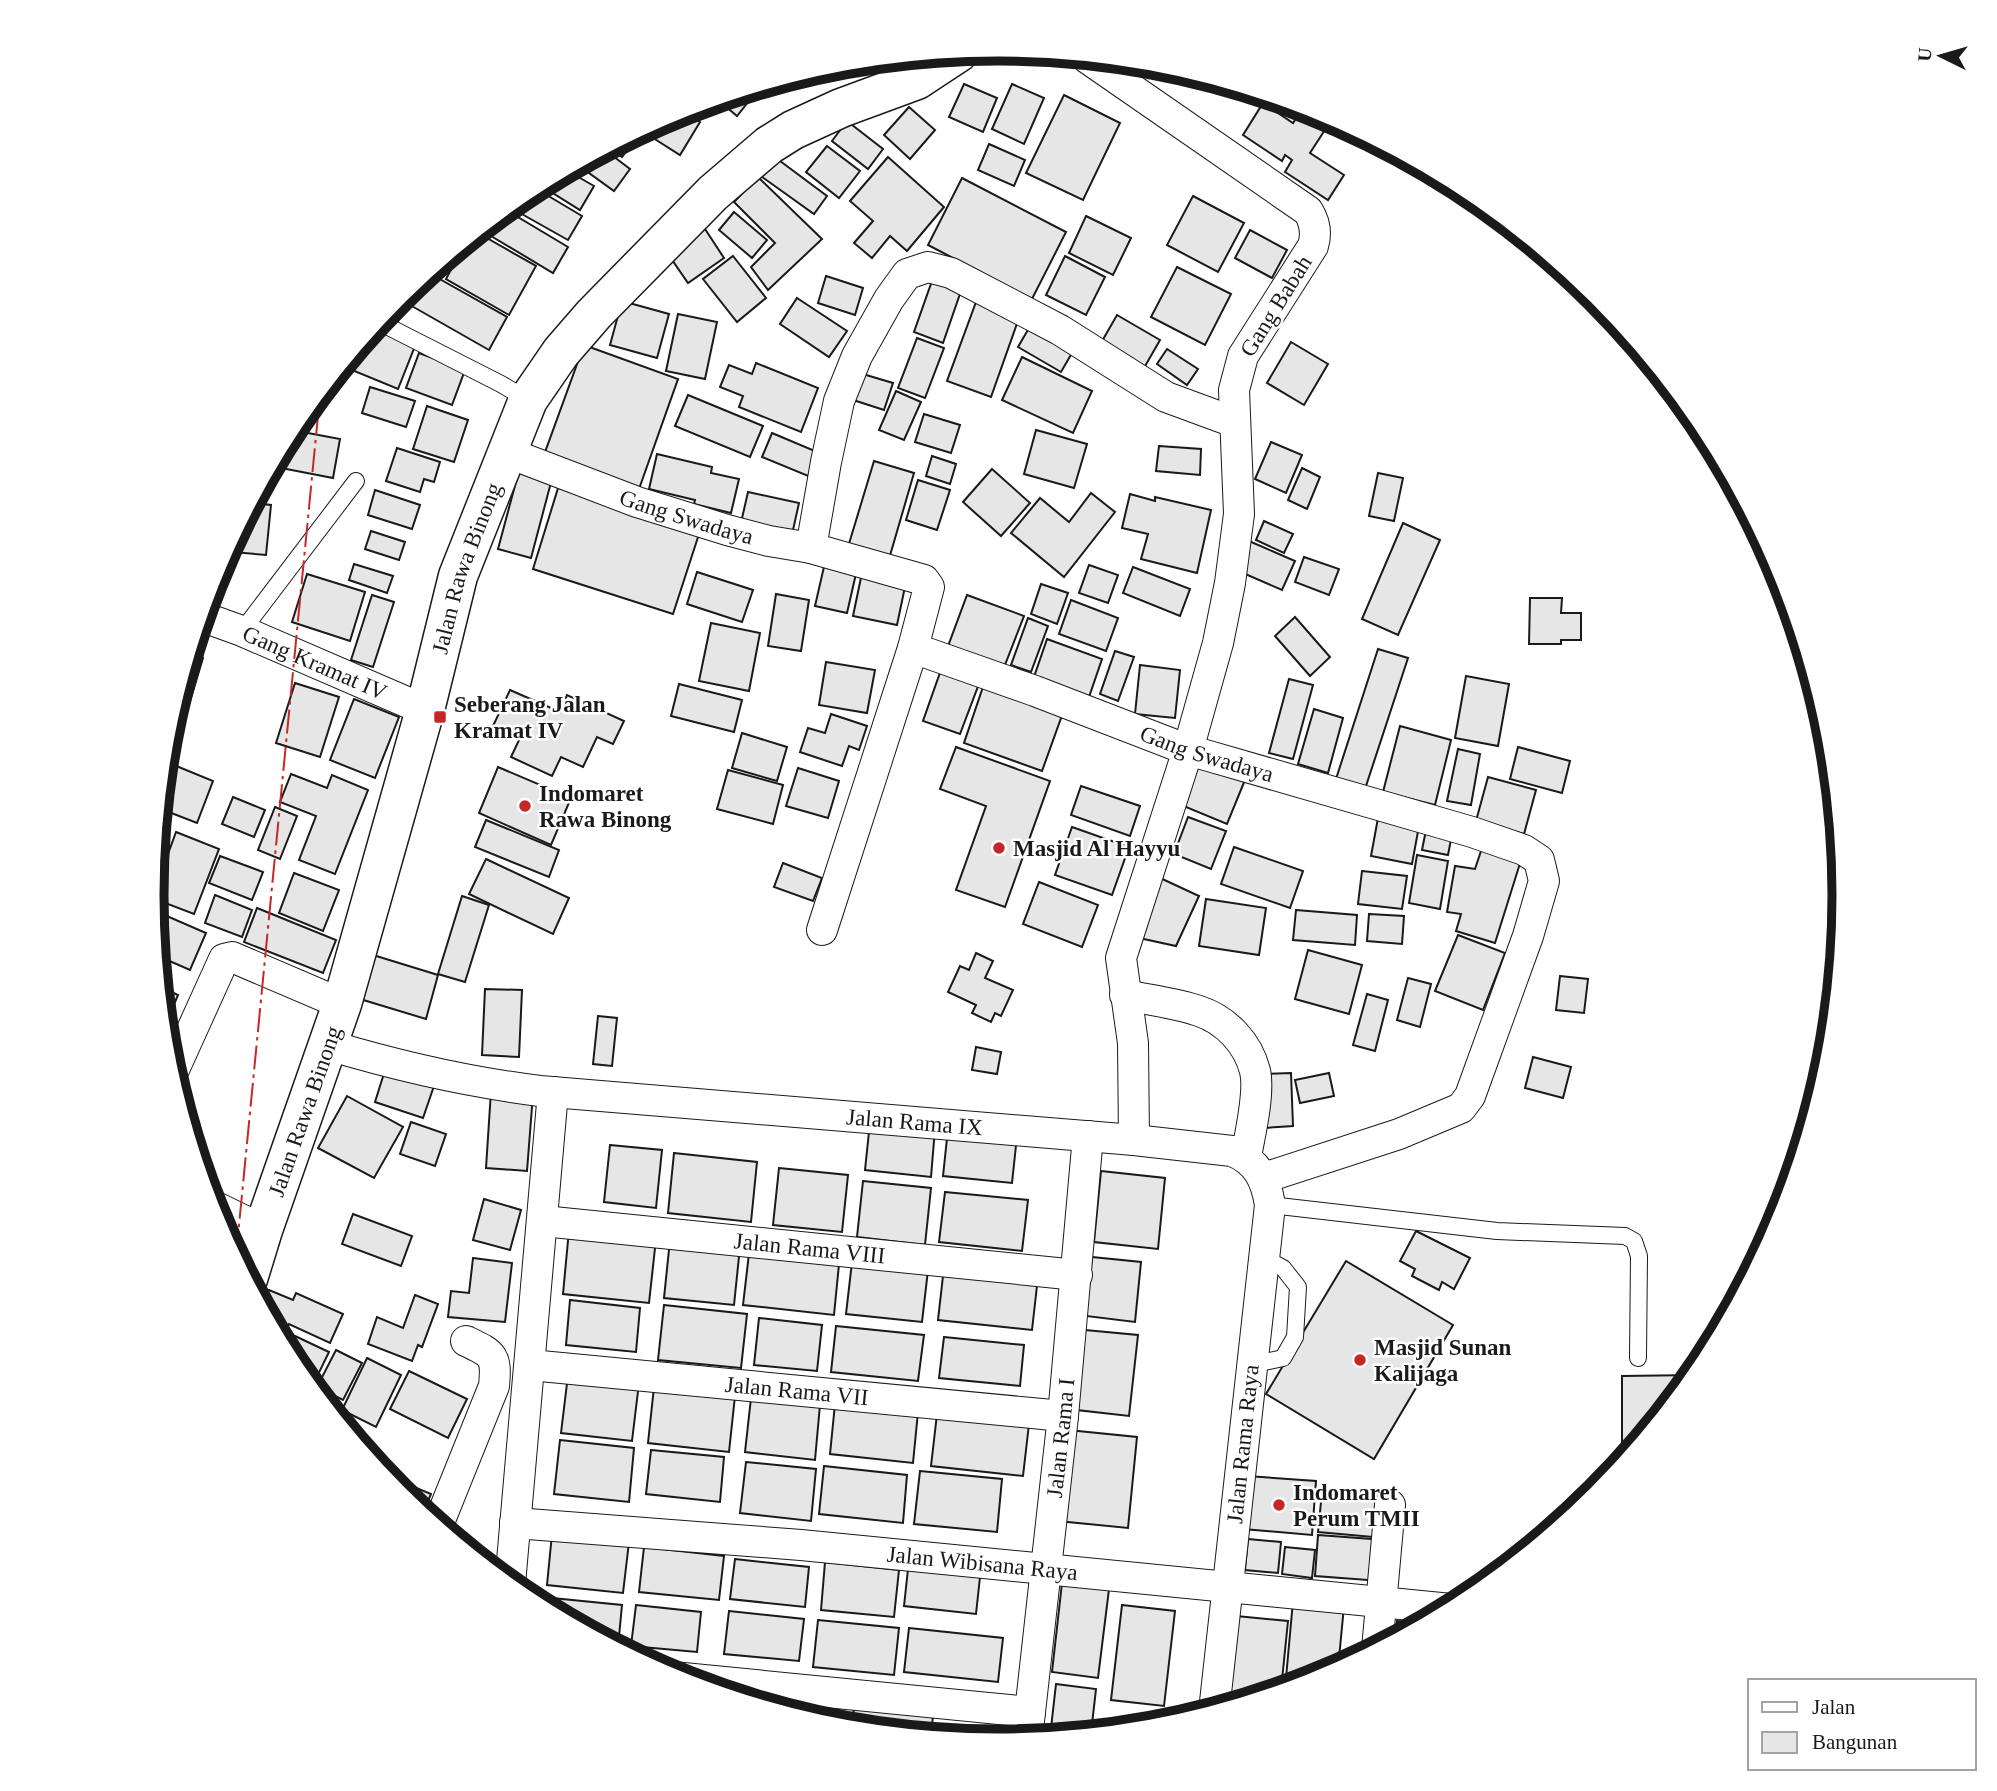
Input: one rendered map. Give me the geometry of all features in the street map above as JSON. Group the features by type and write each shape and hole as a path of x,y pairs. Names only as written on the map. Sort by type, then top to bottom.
{"main road":[{"name":"Jalan Rawa Binong","path":"252,1267 342,1004 425,710 458,576 528,400 561,352 594,314 713,193 769,145 793,130 841,108 917,80 943,63"}],"street":[{"path":"896,67 917,80"},
{"name":"Gang Babah","path":"1101,67 1308,211 1314,220 1316,237 1313,246 1243,356 1234,390 1239,514 1230,583 1218,643 1188,750 1121,958 1133,1043 1133,1140"},
{"path":"811,548 837,411 857,356 889,299 907,274 928,267 951,273 1048,323 1166,397 1234,422"},
{"name":"Gang Swadaya","path":"506,452 637,502 714,526 769,541 811,548 924,580 929,587 913,648 1035,691 1188,750 1472,832 1524,850 1539,860 1544,881 1528,936 1470,1096 1461,1108 1399,1134 1260,1180"},
{"name":"Gang Kramat IV","path":"212,620 425,710"},
{"path":"822,930 913,648"},
{"path":"180,1058 224,959 232,957 342,1004"},
{"name":"Jalan Rama Raya","path":"1125,995 1198,1011 1219,1020 1235,1034 1249,1056 1255,1074 1252,1121 1260,1180 1264,1258 1215,1701"},
{"name":"Jalan Rama IX","path":"328,1045 405,1068 471,1081 553,1092 1088,1136 1232,1151 1260,1180"},
{"path":"511,1571 553,1092"},
{"name":"Jalan Rama I","path":"1029,1726 1063,1416 1088,1136"},
{"path":"227,1212 263,1230"},
{"name":"Jalan Rama VIII","path":"543,1221 1077,1275"},
{"path":"441,1517 494,1386 496,1364 491,1353 466,1341"},
{"name":"Jalan Rama VII","path":"530,1365 1063,1416"},
{"path":"1378,1638 1390,1505"},
{"name":"Jalan Wibisana Raya","path":"514,1523 801,1545 1433,1607"},
{"path":"729,1685 1029,1726"}],"lane":[{"path":"389,327 528,400"},
{"path":"242,631 356,481"},
{"path":"1260,1180 1497,1231 1625,1236 1634,1241 1639,1256 1638,1358"},
{"path":"1251,1365 1283,1358 1295,1337 1298,1287 1283,1268 1264,1258"}],"building":[{"path":"964,84 997,98 983,132 949,117"},
{"path":"1012,84 1044,98 1024,144 992,129"},
{"path":"1064,95 1120,123 1083,200 1026,173"},
{"path":"750,100 737,116 727,107"},
{"path":"1262,105 1293,123 1297,117 1318,125 1326,129 1310,153 1344,175 1328,200 1285,172 1292,160 1285,155 1282,161 1243,135"},
{"path":"909,107 935,130 910,159 884,135"},
{"path":"695,119 700,122 680,155 652,137"},
{"path":"847,121 883,149 868,169 832,141"},
{"path":"989,144 1025,160 1014,186 978,170"},
{"path":"827,146 860,171 839,198 806,172"},
{"path":"629,148 622,157 618,154"},
{"path":"772,155 827,196 814,214 758,174"},
{"path":"613,156 630,169 614,191 586,171"},
{"path":"888,157 944,207 907,251 890,236 872,258 854,243 873,221 850,201"},
{"path":"576,176 594,186 580,210 551,192"},
{"path":"758,177 822,239 768,290 751,267 775,243 734,202"},
{"path":"962,178 1066,232 1032,299 928,245"},
{"path":"546,195 582,216 568,240 520,213"},
{"path":"1193,196 1244,223 1218,272 1167,245"},
{"path":"734,212 767,240 752,258 719,230"},
{"path":"516,216 568,247 553,273 490,235"},
{"path":"1086,216 1131,238 1113,275 1069,253"},
{"path":"705,229 724,258 688,283 668,254"},
{"path":"1250,230 1287,250 1272,278 1235,258"},
{"path":"486,238 536,266 509,315 446,279 455,263"},
{"path":"733,256 766,298 737,322 703,279"},
{"path":"1065,256 1105,277 1086,315 1046,295"},
{"path":"1177,267 1231,294 1205,345 1151,317"},
{"path":"826,276 863,288 855,315 818,303"},
{"path":"438,278 507,317 489,350 410,305"},
{"path":"933,278 962,288 943,343 914,332"},
{"path":"797,298 847,331 829,357 780,324"},
{"path":"622,301 669,314 657,358 610,345"},
{"path":"976,302 1019,318 991,397 947,381"},
{"path":"678,314 717,322 705,379 666,371"},
{"path":"1117,315 1160,340 1144,368 1101,343"},
{"path":"1033,321 1076,346 1061,372 1018,347"},
{"path":"383,333 415,346 398,389 351,370"},
{"path":"917,338 944,348 925,398 898,388"},
{"path":"1291,342 1328,364 1304,405 1267,383"},
{"path":"584,345 678,379 639,489 544,455"},
{"path":"1167,349 1198,369 1187,385 1157,364"},
{"path":"419,353 465,370 452,405 406,388"},
{"path":"1022,357 1092,391 1073,433 1002,400"},
{"path":"756,363 818,388 801,432 739,407 743,396 720,387 729,365 752,374"},
{"path":"856,372 893,383 884,410 847,398"},
{"path":"370,387 415,401 406,427 362,413"},
{"path":"896,391 921,402 904,440 879,430"},
{"path":"688,395 763,426 750,457 675,426"},
{"path":"427,406 468,420 454,462 413,449"},
{"path":"924,414 960,425 951,453 915,442"},
{"path":"1036,430 1087,444 1074,488 1024,474"},
{"path":"305,432 340,439 333,478 282,468"},
{"path":"772,433 822,454 813,478 762,457"},
{"path":"1271,442 1302,455 1286,493 1255,479"},
{"path":"1159,446 1201,449 1200,475 1156,471"},
{"path":"397,448 440,462 434,482 424,479 420,492 386,481"},
{"path":"657,454 712,467 711,473 739,479 731,513 694,504 695,500 649,489"},
{"path":"932,456 956,464 950,484 926,476"},
{"path":"874,461 914,473 889,559 848,547"},
{"path":"521,463 554,471 531,558 498,549"},
{"path":"1302,468 1320,477 1307,509 1288,500"},
{"path":"992,469 1030,503 1001,536 963,502"},
{"path":"1378,473 1403,478 1394,521 1369,516"},
{"path":"918,480 950,490 937,530 906,520"},
{"path":"559,485 700,531 673,614 533,569"},
{"path":"375,490 420,505 412,529 368,515"},
{"path":"748,492 799,503 791,539 740,527"},
{"path":"1091,493 1115,512 1064,577 1011,533 1040,498 1069,522"},
{"path":"1130,494 1211,510 1197,573 1141,559 1148,534 1122,528"},
{"path":"262,504 271,505 266,555 239,553"},
{"path":"1264,521 1293,534 1284,553 1256,540"},
{"path":"1403,523 1440,540 1398,635 1362,619"},
{"path":"371,531 405,542 399,560 365,549"},
{"path":"1249,541 1295,561 1282,590 1236,570"},
{"path":"1304,557 1339,569 1329,595 1295,582"},
{"path":"826,558 858,565 847,613 815,606"},
{"path":"354,564 393,576 387,593 349,580"},
{"path":"1089,565 1118,575 1108,603 1079,593"},
{"path":"1133,567 1190,589 1180,616 1123,593"},
{"path":"863,568 907,577 897,625 853,616"},
{"path":"697,572 753,590 742,622 687,604"},
{"path":"307,574 365,592 350,641 292,622"},
{"path":"1041,584 1068,593 1057,624 1031,614"},
{"path":"776,594 809,600 801,651 768,646"},
{"path":"372,595 394,602 373,667 351,660"},
{"path":"967,595 1024,616 1003,670 947,649"},
{"path":"1530,598 1562,598 1561,613 1581,613 1581,640 1561,640 1561,644 1529,644"},
{"path":"1071,600 1118,618 1106,651 1059,634"},
{"path":"1295,617 1330,657 1310,676 1275,636"},
{"path":"1028,618 1048,626 1031,672 1011,665"},
{"path":"711,623 760,633 749,691 699,681"},
{"path":"1047,639 1102,659 1088,700 1033,680"},
{"path":"1378,649 1408,658 1365,789 1336,779"},
{"path":"1115,651 1134,657 1118,701 1100,694"},
{"path":"200,657 203,658 186,708"},
{"path":"826,662 875,670 867,713 819,705"},
{"path":"1140,665 1180,670 1175,718 1135,714"},
{"path":"942,667 980,681 960,734 923,721"},
{"path":"1466,676 1509,684 1498,746 1455,738"},
{"path":"986,678 1065,707 1042,771 964,743"},
{"path":"1289,679 1313,685 1293,759 1269,753"},
{"path":"295,683 339,697 320,757 276,743"},
{"path":"679,684 742,700 734,732 671,716"},
{"path":"510,690 560,712 567,695 624,721 613,744 597,737 583,767 561,757 552,776 511,757 520,738 493,726"},
{"path":"354,699 399,717 375,778 330,760"},
{"path":"1314,709 1343,718 1328,773 1298,764"},
{"path":"831,714 867,726 859,750 849,746 842,766 800,752 808,728 825,733"},
{"path":"1400,726 1451,740 1435,805 1383,792"},
{"path":"742,733 787,747 777,781 732,768"},
{"name":"Masjid Al Hayyu","path":"956,747 1050,781 1005,907 956,890 986,806 940,789"},
{"path":"1518,747 1570,761 1562,793 1510,779"},
{"path":"1458,749 1480,754 1471,805 1447,801"},
{"path":"1198,762 1245,780 1227,824 1181,805"},
{"path":"175,765 213,781 197,823 169,812"},
{"name":"Indomaret Rawa Binong","path":"498,767 571,798 551,845 479,813"},
{"path":"798,768 839,781 828,818 786,806"},
{"path":"728,770 783,785 773,824 717,809"},
{"path":"291,774 327,788 332,775 368,790 335,874 299,860 316,816 280,802"},
{"path":"1488,777 1536,790 1524,834 1476,821"},
{"path":"1081,786 1140,806 1130,836 1071,815"},
{"path":"233,797 265,810 254,837 222,824"},
{"path":"275,807 297,816 280,859 258,850"},
{"path":"1188,817 1226,831 1211,869 1174,854"},
{"path":"1378,818 1419,826 1412,864 1371,856"},
{"path":"486,820 559,850 549,877 475,847"},
{"path":"1427,825 1453,829 1448,855 1422,850"},
{"path":"1072,827 1129,847 1112,895 1055,875"},
{"path":"176,832 219,849 194,914 164,903 165,862"},
{"path":"1483,845 1522,857 1495,943 1456,931 1461,914 1447,912 1455,866 1475,869"},
{"path":"1234,847 1303,871 1290,908 1221,884"},
{"path":"1417,855 1448,861 1440,909 1409,903"},
{"path":"220,856 263,872 252,900 209,883"},
{"path":"486,859 569,898 553,934 469,894"},
{"path":"783,863 822,878 813,901 774,887"},
{"path":"1362,871 1407,876 1402,909 1358,904"},
{"path":"294,873 339,890 323,931 279,913"},
{"path":"1158,877 1199,896 1176,946 1130,936"},
{"path":"1039,882 1098,905 1082,947 1023,924"},
{"path":"215,895 252,910 242,937 205,923"},
{"path":"462,896 489,905 465,982 438,974"},
{"path":"1206,899 1266,908 1259,955 1199,946"},
{"path":"257,908 336,940 323,973 244,942"},
{"path":"1296,910 1357,915 1355,945 1293,940"},
{"path":"1369,914 1404,916 1402,944 1367,941"},
{"path":"165,915 206,933 190,970 167,960"},
{"path":"1458,935 1505,953 1483,1010 1435,991"},
{"path":"1308,950 1362,965 1349,1014 1295,999"},
{"path":"976,953 993,961 985,978 1013,990 1001,1016 995,1013 991,1022 972,1013 976,1005 948,992 960,966 969,970"},
{"path":"373,955 438,975 426,1019 360,999"},
{"path":"1560,976 1588,979 1584,1013 1556,1010"},
{"path":"1408,978 1431,984 1420,1027 1397,1020"},
{"path":"485,989 522,990 519,1057 482,1055"},
{"path":"170,991 178,995 172,1010"},
{"path":"1367,994 1388,1000 1375,1051 1353,1045"},
{"path":"598,1016 617,1018 612,1066 593,1064"},
{"path":"976,1047 1001,1052 997,1074 972,1070"},
{"path":"1533,1057 1571,1067 1563,1098 1525,1088"},
{"path":"386,1067 435,1083 423,1118 375,1102"},
{"path":"1291,1073 1293,1126 1264,1128 1261,1074"},
{"path":"1329,1073 1334,1096 1300,1103 1295,1080"},
{"path":"491,1091 533,1094 527,1171 486,1168"},
{"path":"347,1096 403,1127 374,1178 318,1148"},
{"path":"411,1122 446,1134 435,1166 400,1154"},
{"path":"870,1122 935,1129 931,1177 865,1170"},
{"path":"948,1129 1017,1136 1012,1183 943,1176"},
{"path":"610,1145 662,1150 656,1208 604,1202"},
{"path":"674,1153 757,1162 751,1222 668,1213"},
{"path":"779,1168 848,1175 842,1232 773,1225"},
{"path":"1101,1171 1165,1178 1158,1249 1094,1242"},
{"path":"863,1181 931,1188 925,1245 857,1237"},
{"path":"945,1192 1028,1200 1022,1251 939,1242"},
{"path":"484,1199 521,1210 510,1250 473,1240"},
{"path":"353,1214 412,1236 401,1266 342,1244"},
{"path":"569,1230 656,1239 649,1303 563,1294"},
{"path":"1416,1231 1470,1258 1454,1289 1442,1282 1439,1290 1412,1276 1415,1269 1400,1261"},
{"path":"670,1240 740,1247 734,1305 664,1298"},
{"path":"750,1245 840,1254 834,1315 743,1305"},
{"path":"1092,1257 1141,1262 1135,1322 1086,1316"},
{"path":"473,1258 512,1263 505,1322 448,1317 451,1291 469,1293"},
{"name":"Masjid Sunan Kalijaga","path":"1346,1261 1453,1325 1374,1459 1266,1394"},
{"path":"852,1262 928,1270 922,1322 846,1314"},
{"path":"944,1267 1038,1277 1032,1330 938,1320"},
{"path":"269,1290 293,1300 296,1293 343,1314 330,1343 289,1324 287,1330 267,1295"},
{"path":"415,1295 438,1304 422,1347 418,1345 412,1361 368,1344 377,1317 403,1328"},
{"path":"570,1300 640,1308 636,1352 566,1345"},
{"path":"664,1305 747,1314 741,1368 658,1360"},
{"path":"759,1318 822,1325 817,1371 754,1365"},
{"path":"836,1326 924,1335 918,1381 831,1372"},
{"path":"1085,1330 1138,1335 1129,1416 1077,1410"},
{"path":"295,1336 329,1352 317,1376 305,1359 293,1340"},
{"path":"944,1337 1024,1345 1020,1386 939,1378"},
{"path":"336,1350 362,1363 343,1400 330,1394 320,1380"},
{"path":"367,1358 401,1375 376,1427 342,1410"},
{"path":"409,1371 467,1399 448,1438 390,1409"},
{"path":"568,1375 639,1383 632,1441 561,1433"},
{"path":"1680,1375 1622,1450 1622,1376"},
{"path":"654,1387 735,1396 729,1452 648,1443"},
{"path":"751,1398 820,1405 815,1460 745,1452"},
{"path":"835,1404 918,1412 913,1463 830,1454"},
{"path":"937,1414 1029,1424 1023,1476 931,1466"},
{"path":"1068,1430 1137,1437 1128,1528 1058,1521"},
{"path":"560,1440 634,1448 629,1502 554,1494"},
{"path":"651,1450 724,1457 720,1502 646,1494"},
{"path":"746,1462 816,1469 811,1521 740,1513"},
{"path":"824,1466 907,1475 903,1523 819,1514"},
{"path":"920,1471 1002,1479 997,1532 914,1524"},
{"name":"Indomaret Perum TMII","path":"1247,1476 1316,1481 1312,1535 1243,1529"},
{"path":"409,1485 431,1494 427,1503"},
{"path":"1322,1492 1388,1497 1384,1538 1318,1532"},
{"path":"552,1534 629,1542 623,1593 547,1585"},
{"path":"1318,1535 1385,1540 1381,1581 1315,1576"},
{"path":"1248,1539 1281,1542 1278,1573 1245,1570"},
{"path":"644,1547 724,1556 719,1600 639,1592"},
{"path":"1285,1547 1315,1550 1312,1578 1282,1574"},
{"path":"735,1559 809,1567 805,1607 730,1599"},
{"path":"825,1562 899,1570 894,1617 821,1610"},
{"path":"908,1569 980,1577 976,1614 904,1606"},
{"path":"1062,1583 1109,1589 1098,1678 1052,1672"},
{"path":"549,1598 622,1605 619,1638"},
{"path":"1293,1601 1344,1606 1339,1656 1286,1678"},
{"path":"636,1605 701,1612 697,1652 631,1645"},
{"path":"1122,1605 1175,1611 1164,1706 1111,1700"},
{"path":"729,1611 804,1619 799,1661 724,1654"},
{"path":"1226,1615 1288,1621 1282,1679 1218,1700"},
{"path":"818,1620 899,1628 894,1675 813,1667"},
{"path":"1397,1621 1408,1622 1396,1629"},
{"path":"909,1628 1003,1638 998,1682 904,1672"},
{"path":"1056,1684 1096,1689 1092,1724 1051,1728"},
{"path":"768,1690 841,1698 839,1714 768,1696"},
{"path":"855,1698 934,1706 932,1727 853,1717"}],"power":[{"path":"238,1237 318,414"}],"place":[{"name":"Seberang Jalan Kramat IV","path":"440,717"},
{"name":"Indomaret Rawa Binong","path":"525,806"},
{"name":"Masjid Al Hayyu","path":"999,848"},
{"name":"Masjid Sunan Kalijaga","path":"1360,1360"},
{"name":"Indomaret Perum TMII","path":"1279,1505"}]}
